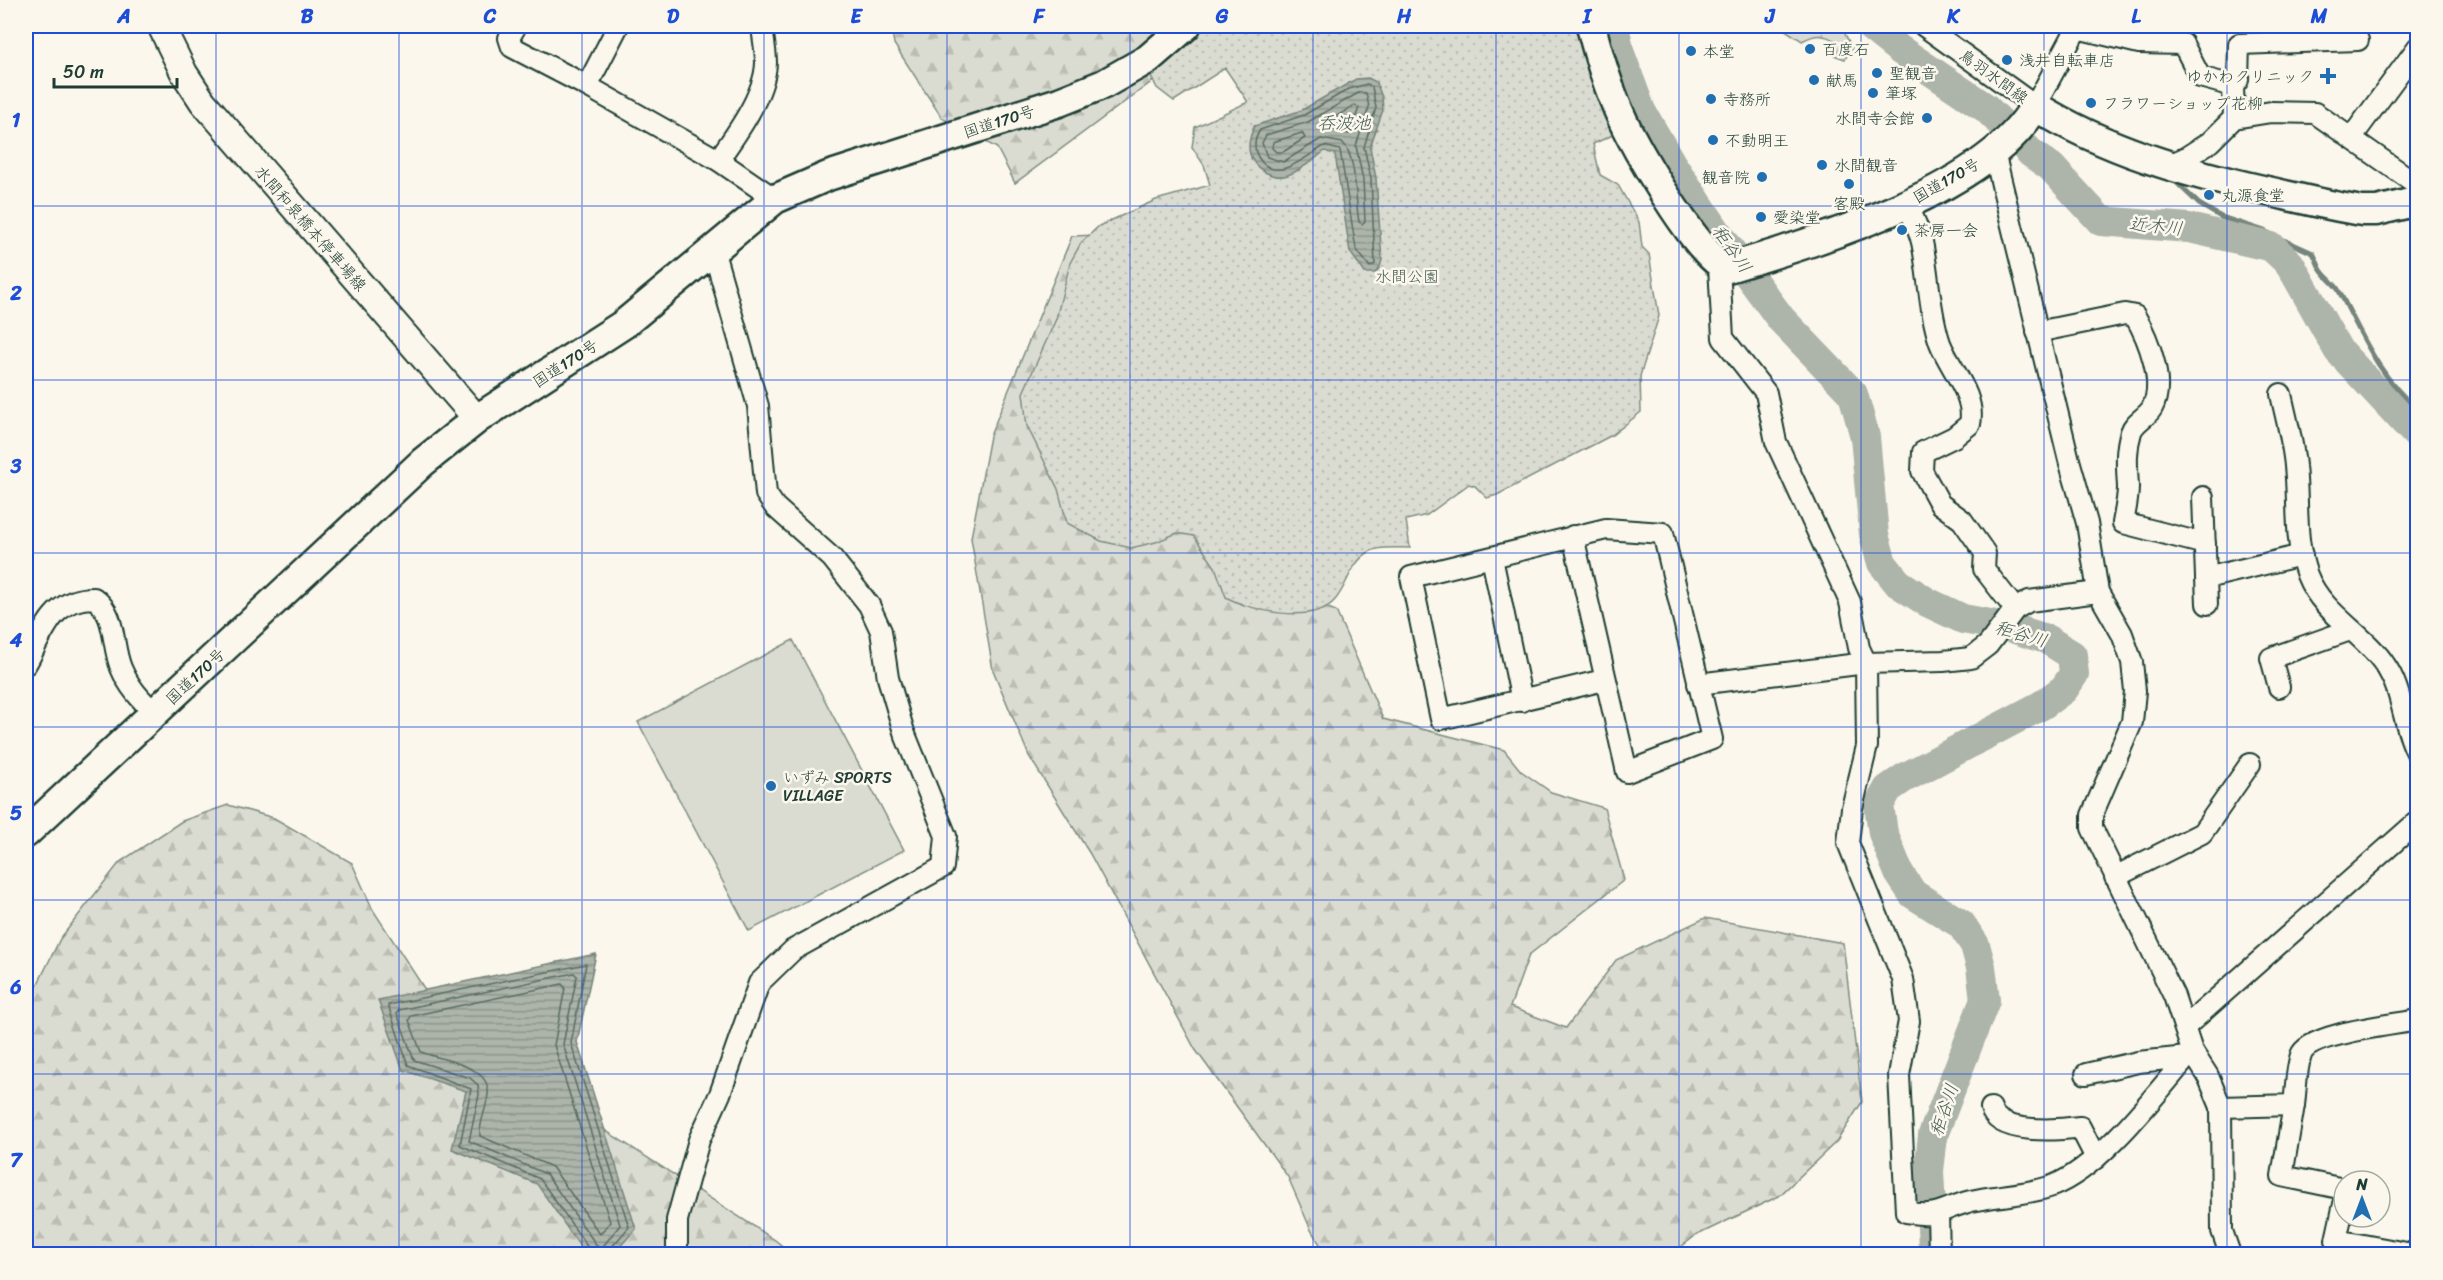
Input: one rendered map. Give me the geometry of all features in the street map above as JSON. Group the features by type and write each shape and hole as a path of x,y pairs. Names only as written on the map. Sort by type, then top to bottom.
{"highway":[{"name":"国道170号","path":"26,833 413,471 477,419 624,324 775,199 828,176 1059,102 1104,84 1148,59 1186,26"},
{"path":"1591,26 1611,91 1629,133 1678,215 1723,267"},
{"name":"国道170号","path":"1723,267 1766,257 1907,203 1940,187 1997,149 2031,111"},
{"path":"2031,111 2189,174 2352,210 2377,211 2418,201"}],"main road":[{"name":"水間和泉橋本停車場線","path":"161,26 184,73 202,102 477,419"}],"street":[{"path":"516,26 509,38 512,47 588,86 718,160 775,199"},
{"path":"588,86 618,26"},
{"path":"718,160 741,126 763,81 766,63 762,26"},
{"name":"鳥羽水間線","path":"1924,26 2031,111"},
{"path":"2031,111 2077,28 2139,43 2183,44 2200,77 2233,86"},
{"path":"2234,118 2233,86 2238,80 2239,44 2358,40"},
{"path":"2352,137 2418,47"},
{"path":"2167,166 2210,142 2234,118 2271,112 2315,113 2418,185"},
{"path":"1997,149 2037,332 2087,523 2098,592 2122,634 2132,662 2135,691 2132,722 2092,815 2092,828 2174,996 2185,1027 2190,1054 2208,1076 2221,1107 2222,1231 2230,1254"},
{"path":"1907,203 1922,240 1930,300 1941,343 1972,413 1970,424 1954,437 1923,452 1922,471 1940,504 1962,520 1985,553 1984,569 2015,609"},
{"path":"677,1254 677,1220 699,1140 720,1094 759,983 793,950 943,867 946,836 904,732 888,678 881,631 869,605 832,558 775,507 766,494 758,406 713,249"},
{"path":"1723,267 1723,338 1766,393 1776,442 1850,602 1860,648 1866,663 1867,746 1852,808 1848,843 1903,979 1909,1021 1899,1075 1906,1212 1938,1215 1969,1202 2050,1187 2078,1175 2190,1054"},
{"path":"2037,332 2126,314 2135,316 2147,336 2155,370 2155,395 2152,407 2132,430 2125,469 2128,487 2123,523 2205,543"},
{"path":"2281,394 2295,466 2295,505 2302,555 2308,577 2330,610 2384,662 2395,680 2410,741 2418,754"},
{"path":"2203,496 2207,604"},
{"path":"1573,536 1604,680 1628,772 1712,739 1663,533 1606,529 1573,536 1411,577 1441,719 1604,680"},
{"path":"2206,578 2302,555"},
{"path":"1492,558 1522,701"},
{"path":"1698,684 1866,663 1943,662 1971,658 1988,645 2015,609 2030,601 2098,592"},
{"path":"26,664 55,612 68,602 94,598 104,606 111,621 120,665 131,690 154,713"},
{"path":"2279,687 2271,658 2350,630"},
{"path":"2115,877 2202,834 2250,764"},
{"path":"2185,1027 2418,820"},
{"path":"2332,1186 2282,1176 2301,1053 2310,1043 2326,1037 2418,1020"},
{"path":"2086,1074 2138,1062 2190,1054"},
{"path":"2221,1107 2294,1105"},
{"path":"1991,1108 1993,1116 1999,1122 2038,1130 2080,1127 2096,1158"},
{"path":"1938,1215 1939,1254"},
{"path":"2338,1229 2336,1240 2412,1254"}],"green space":[{"path":"891,26 1227,26 1015,183 997,148 942,118 894,44"},
{"name":"水間公園","path":"1205,26 1579,26 1617,133 1593,144 1600,175 1618,185 1639,222 1642,247 1649,254 1659,316 1640,376 1641,412 1612,435 1497,495 1487,498 1475,486 1469,484 1427,515 1406,520 1410,548 1383,548 1369,552 1353,568 1335,600 1325,608 1312,612 1297,614 1265,611 1226,597 1215,567 1194,536 1177,533 1156,542 1131,548 1101,541 1067,523 1058,489 1027,426 1023,393 1056,319 1070,263 1081,243 1099,226 1156,200 1210,185 1204,165 1192,147 1195,127 1248,102 1225,68 1174,101 1157,88 1150,75"},
{"path":"1779,26 1841,26 1852,48 1845,59 1834,55 1837,42 1832,39 1819,36 1802,41"},
{"path":"1181,232 1274,586 1336,611 1383,719 1504,750 1521,771 1551,792 1604,808 1624,880 1529,955 1510,1007 1566,1028 1616,960 1705,918 1843,943 1862,1102 1837,1141 1779,1196 1695,1236 1672,1254 1326,1254 1311,1230 1288,1177 1195,1049 1090,854 1029,756 993,670 971,538 990,436 1072,236"},
{"name":"いずみ SPORTS VILLAGE","path":"793,640 904,850 749,931 638,722"},
{"path":"228,805 274,818 352,863 373,910 431,999 547,1093 775,1240 792,1254 26,1254 26,1008 60,939 120,862 182,821"}],"water":[{"name":"呑波池","path":"1368,78 1376,82 1382,97 1383,110 1370,147 1376,178 1382,260 1375,273 1365,273 1350,252 1335,154 1325,151 1293,173 1276,176 1260,169 1252,159 1249,147 1254,126 1302,110 1356,79"},
{"path":"596,954 577,1042 636,1229 613,1254 585,1254 537,1184 452,1149 466,1091 403,1070 378,1000"}],"waterway":[{"name":"秬谷川","path":"1614,26 1620,54 1641,111 1671,163 1717,232 1781,319 1853,394 1865,437 1874,535 1882,563 1898,583 1927,602 1963,619 2012,628 2046,639 2072,655 2074,674 2064,689 2042,705 1904,778 1888,789 1879,805 1883,833 1899,873 1913,894 1961,924 1975,945 1981,967 1985,1000 1933,1135 1929,1171 1933,1246"},
{"name":"近木川","path":"1870,26 1900,50 1986,108 2031,153 2051,167 2101,221 2189,228 2272,247 2290,264 2338,350 2418,436"},
{"path":"2178,184 2199,204 2221,217 2264,231 2313,253 2325,276 2339,291 2372,355 2392,384 2418,410"}],"place":[{"name":"百度石","path":"1810,49"},
{"name":"本堂","path":"1691,51"},
{"name":"浅井自転車店","path":"2007,60"},
{"name":"聖観音","path":"1877,73"},
{"name":"ゆかわクリニック","path":"2328,76"},
{"name":"献馬","path":"1814,80"},
{"name":"筆塚","path":"1873,93"},
{"name":"寺務所","path":"1711,99"},
{"name":"フラワーショップ花柳","path":"2091,103"},
{"name":"水間寺会館","path":"1927,118"},
{"name":"不動明王","path":"1713,140"},
{"name":"水間観音","path":"1822,165"},
{"name":"観音院","path":"1762,177"},
{"name":"客殿","path":"1849,184"},
{"name":"丸源食堂","path":"2209,195"},
{"name":"愛染堂","path":"1761,217"},
{"name":"茶房一会","path":"1902,230"},
{"name":"いずみ SPORTS VILLAGE","path":"771,786"}]}
